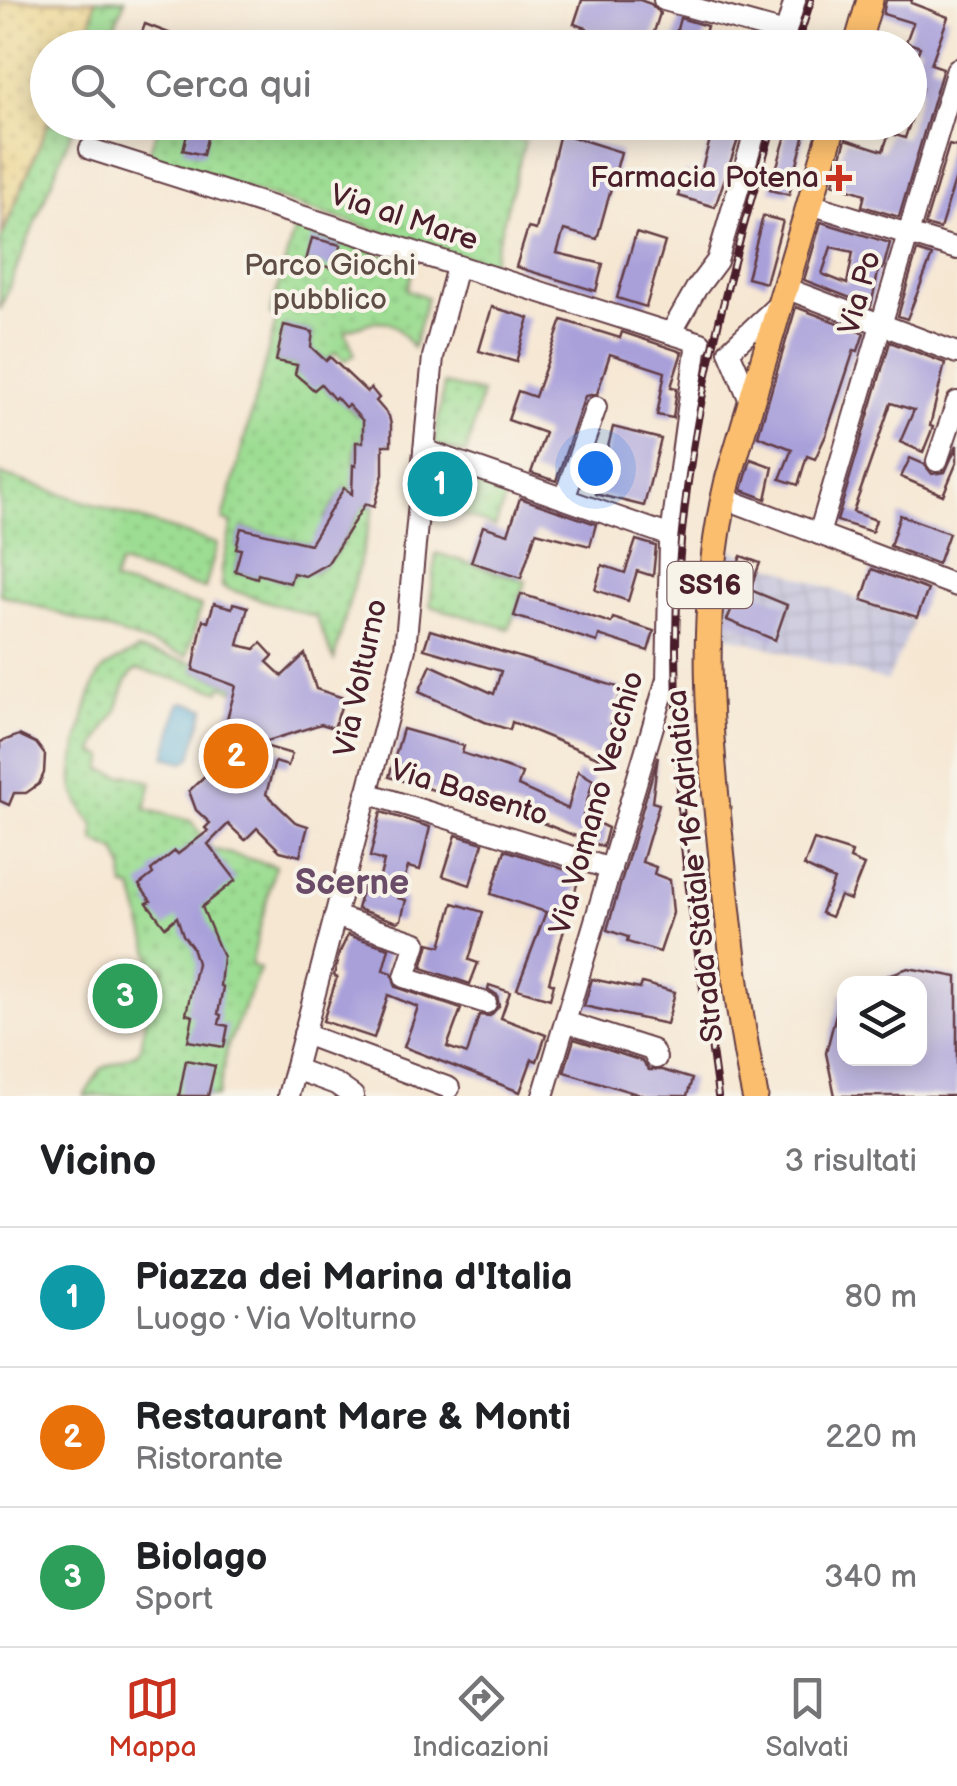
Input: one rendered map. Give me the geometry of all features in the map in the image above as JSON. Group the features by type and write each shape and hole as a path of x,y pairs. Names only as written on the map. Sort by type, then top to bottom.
{"main road":[{"path":"861,30 870,0"},
{"name":"Strada Statale 16 Adriatica","path":"755,1091 730,938 707,686 707,616 714,539 724,498 829,140"}],"street":[{"path":"664,0 768,30"},
{"path":"696,0 772,30"},
{"path":"786,30 795,0"},
{"name":"Via Po","path":"820,534 957,69"},
{"path":"672,334 688,302 717,261 753,140"},
{"name":"Via al Mare","path":"90,150 699,342"},
{"path":"810,204 957,249"},
{"name":"Via Volturno","path":"288,1096 405,649 433,357 457,267"},
{"path":"734,351 783,295 882,324 957,354"},
{"name":"Via Vomano Vecchio","path":"543,1096 667,679 671,536 699,342"},
{"path":"734,351 756,349 764,358"},
{"path":"734,351 751,403"},
{"path":"937,462 957,402"},
{"path":"564,499 596,406"},
{"path":"424,450 671,536"},
{"path":"724,498 957,586"},
{"name":"Via Basento","path":"367,792 611,868"},
{"path":"335,916 416,943 405,976 486,1003"},
{"path":"565,1022 652,1050 656,1058"},
{"path":"304,1034 449,1088"},
{"path":"295,1069 336,1084 353,1096"}],"shaded area":[{"path":"726,548 914,621 887,681 714,632"}],"green space":[{"path":"95,0 125,0 113,30 88,30"},
{"path":"41,140 68,140 0,310 0,242"},
{"path":"154,140 525,141 492,263 442,251 147,158"},
{"name":"Parco Giochi pubblico","path":"295,226 414,265 407,290 427,297 413,348 391,324 377,321 345,331 355,355 344,361 336,352 326,361 311,348 312,332 284,326 276,361 297,365 295,374 321,384 358,416 372,404 384,425 363,425 363,442 356,442 352,494 344,489 312,545 242,528 235,571 257,578 261,562 271,577 290,583 293,573 306,574 328,562 365,504 374,507 334,660 316,617 222,587 232,523 223,520 277,317 270,315"},
{"path":"444,384 482,393 466,454 434,445"},
{"path":"460,467 510,486 495,527 449,510"},
{"path":"0,474 217,544 205,589 120,564 113,582 201,606 187,656 0,594"},
{"path":"436,553 526,581 509,629 430,606"},
{"path":"138,650 195,663 193,670 236,686 235,691 221,686 220,691 138,669 128,679 118,708 94,752 105,757 102,770 152,782 145,809 191,821 212,849 275,866 251,965 260,969 228,1045 218,1096 84,1096 101,1069 139,1052 152,984 165,969 153,964 133,889 124,886 123,867 116,851 94,841 94,825 80,806 73,783 82,724 98,678 107,667"}],"sand":[{"path":"0,0 95,0 87,30 30,30 30,140 41,140 2,235"}],"water":[{"path":"179,704 205,708 191,758 184,762 165,757"}],"building":[{"path":"582,0 640,0 660,13 655,30 586,30 574,24"},
{"path":"886,0 912,0 911,3 948,17 931,64 943,68 927,122 927,30 910,30 913,23 883,14"},
{"path":"680,18 707,26 706,30 677,30"},
{"path":"186,140 207,140 203,155 183,150"},
{"path":"558,140 582,140 621,152 597,239 564,230 557,253 603,264 596,291 516,267 528,228 536,230"},
{"path":"710,140 738,140 715,207 678,196 685,171 700,175"},
{"path":"785,140 803,140 789,195 770,190"},
{"path":"846,140 883,151 887,140 922,140 899,217 862,206 865,194 833,184"},
{"path":"949,145 957,147 957,174 940,229 925,225"},
{"path":"763,216 783,221 766,283 747,278"},
{"path":"821,222 890,243 883,269 879,268 871,306 804,280","holes":["831,247 853,252 847,284 822,274"]},
{"path":"636,233 665,242 646,307 617,298"},
{"path":"312,238 341,245 335,269 306,261"},
{"path":"917,251 932,256 907,319 898,316"},
{"path":"492,307 529,318 516,362 479,351"},
{"path":"796,307 864,333 858,351 854,350 826,435 815,459 807,456 798,485 780,479 792,449 758,436"},
{"path":"562,320 620,338 622,332 682,352 671,387 677,388 673,418 657,415 665,372 610,354 597,394 585,396 556,481 531,473 545,433 508,420 518,391 535,397"},
{"path":"284,325 313,332 311,347 326,361 330,357 367,392 371,388 391,425 391,445 383,445 383,474 374,507 365,504 328,563 305,576 293,573 290,583 235,571 241,528 310,544 344,488 352,494 356,442 363,442 363,421 321,384 314,390 295,374 297,365 276,361"},
{"path":"890,342 945,363 930,426 933,427 923,452 900,442 914,410 891,403 853,512 876,520 872,532 837,521"},
{"path":"613,427 661,439 644,506 596,494"},
{"path":"957,445 957,462 943,495 901,477 910,458 924,464 932,474 945,472"},
{"path":"751,459 773,467 766,499 742,490"},
{"path":"520,498 596,524 590,546 536,532 521,578 471,562 483,526 508,534"},
{"path":"900,515 949,533 938,564 890,546"},
{"path":"636,540 656,546 653,576 637,571 628,601 595,590 602,565 625,573"},
{"path":"741,556 760,563 750,589 731,582"},
{"path":"872,569 928,590 917,617 862,600"},
{"path":"741,586 787,605 775,640 727,620"},
{"path":"521,594 611,623 613,618 654,631 648,651 599,635 597,642 514,616"},
{"path":"214,603 248,607 238,645 255,649 261,643 273,656 267,662 282,676 305,654 316,689 344,698 334,728 321,724 258,744 292,754 288,766 275,762 266,794 295,822 308,826 300,856 280,851 257,828 245,840 228,824 208,844 236,880 202,907 223,957 218,1014 219,1024 228,1026 224,1047 188,1041 193,1016 186,1014 197,963 192,947 177,917 165,927 139,885 175,851 178,854 208,831 205,828 210,823 196,810 189,791 214,767 236,686 193,670 203,620 208,622"},
{"path":"430,630 621,688 611,724 624,729 612,763 512,722 510,730 485,722 419,692 431,665 494,694 501,671 424,649"},
{"path":"403,729 464,746 462,753 522,773 518,786 568,809 578,771 593,780 583,816 608,828 603,847 525,816 527,812 452,787 450,795 389,777"},
{"path":"19,735 36,743 45,755 44,773 39,784 26,793 14,793 9,805 0,801 0,742"},
{"path":"658,756 652,802 659,804 642,862 656,867 654,874 670,880 673,913 660,952 627,942 628,937 607,930"},
{"path":"381,812 430,827 420,870 408,867 398,898 406,900 397,922 357,909 365,880 378,884 384,861 370,857"},
{"path":"456,835 483,843 470,885 443,876"},
{"path":"814,840 852,852 850,859 864,865 850,900 840,896 831,917 821,913 834,880 804,866"},
{"path":"505,850 580,874 549,982 554,984 550,999 517,989 546,912 491,894"},
{"path":"453,903 483,912 469,960 478,963 470,984 422,968 429,943 441,946"},
{"path":"348,935 389,948 383,970 392,973 396,987 461,1009 447,1047 467,1054 479,1015 490,1016 499,1006 489,985 510,992 501,1018 546,1035 520,1092 404,1047 418,1007 388,995 374,1038 323,1021 337,977 334,976 339,954"},
{"path":"908,968 957,977 957,1096 835,1096 826,1053 837,1010 837,1066 927,1066 927,976 886,976"},
{"path":"592,979 640,989 642,983 675,992 667,1024 584,1006"},
{"path":"574,1039 642,1061 649,1070 692,1079 687,1096 644,1096 564,1072"},
{"path":"186,1060 215,1066 208,1096 179,1096"}],"railway":[{"path":"802,30 811,0"},
{"path":"718,1096 679,779 678,583 693,449 705,383 769,140"}],"place":[{"name":"Farmacia Potena","path":"839,178"},
{"name":"Piazza dei Marina d'Italia","path":"440,484"},
{"name":"Restaurant Mare & Monti","path":"236,756"},
{"name":"Biolago","path":"125,996"}],"district":[{"name":"Scerne","path":"352,883"}]}
